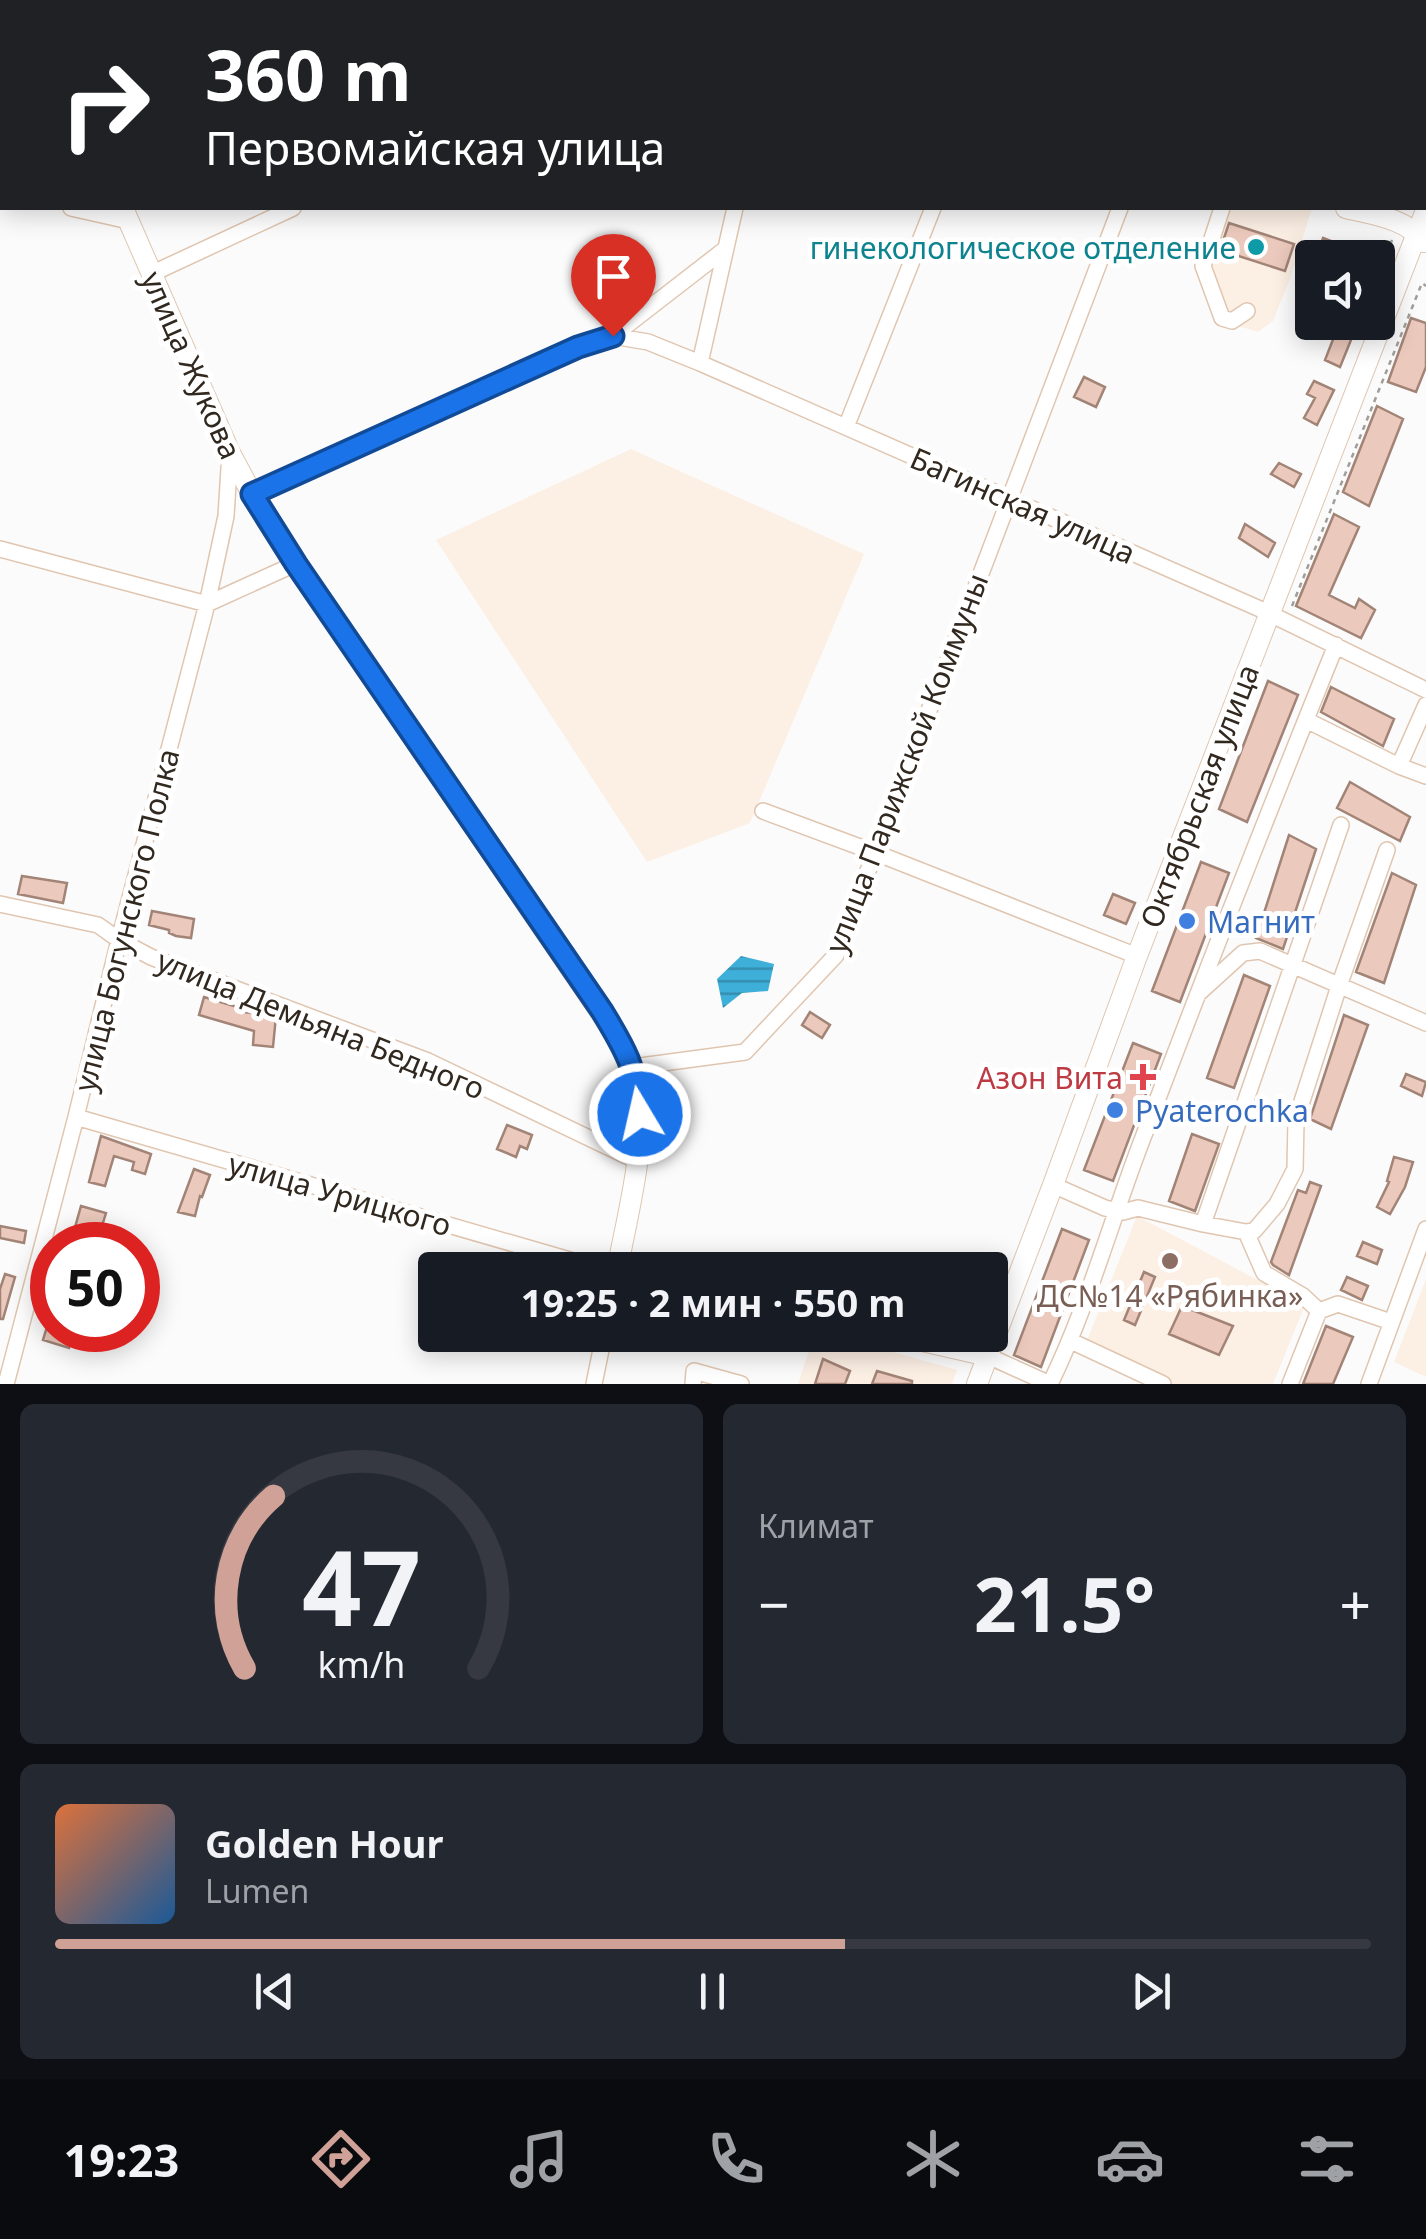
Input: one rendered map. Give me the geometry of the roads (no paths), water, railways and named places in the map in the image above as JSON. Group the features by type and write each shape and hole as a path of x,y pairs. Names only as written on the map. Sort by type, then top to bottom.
{"main road":[{"path":"1354,210 1399,221 1423,234"},
{"name":"Октябрьская улица","path":"977,1384 1137,956 1423,234 1426,210"},
{"name":"улица Жукова","path":"126,214 230,454 252,494 602,1011 633,1067"},
{"path":"621,1252 637,1161 639,1090 633,1067"},
{"path":"970,1352 988,1356"}],"street":[{"path":"89,210 126,214"},
{"path":"151,274 290,210"},
{"path":"700,362 734,210"},
{"path":"846,427 932,210"},
{"name":"улица Парижской Коммуны","path":"633,1067 745,1052 836,955 1119,210"},
{"path":"1221,210 1203,266 1222,318 1232,320 1248,311"},
{"path":"252,494 578,347 613,336 724,250"},
{"name":"Багинская улица","path":"613,336 648,342 700,362 1270,614 1426,690"},
{"name":"улица Богунского Полка","path":"6,1384 208,604 226,516 230,454"},
{"path":"0,550 208,604 296,564"},
{"path":"988,1356 1050,1384 1071,1341 1115,1210 1197,994 1336,645"},
{"path":"1398,766 1426,705"},
{"path":"1306,720 1426,776"},
{"path":"763,811 1137,956"},
{"path":"1203,1224 1341,825"},
{"path":"1054,1184 1105,1208 1123,1212 1138,1208 1203,1224 1254,1231 1277,1204 1296,1169 1296,1120 1387,850"},
{"name":"улица Демьяна Бедного","path":"0,904 98,925 151,957 428,1061 637,1161"},
{"path":"1197,994 1243,953 1260,951 1426,1023"},
{"name":"улица Урицкого","path":"76,1117 542,1252"},
{"path":"1369,1384 1426,1229"},
{"path":"1246,1232 1264,1272 1319,1312"},
{"path":"1290,1384 1319,1312 1338,1304 1391,1322"},
{"path":"1071,1341 1163,1384"},
{"path":"594,1384 601,1352"},
{"path":"693,1384 694,1370 741,1384"}],"water":[{"path":"741,956 774,964 768,991 742,993 723,1008 717,979"}],"place":[{"name":"гинекологическое отделение","path":"1256,247"},
{"name":"Магнит","path":"1187,921"},
{"name":"Азон Вита","path":"1143,1077"},
{"name":"Pyaterochka","path":"1115,1110"},
{"name":"ДС№14 «Рябинка»","path":"1170,1261"}]}
